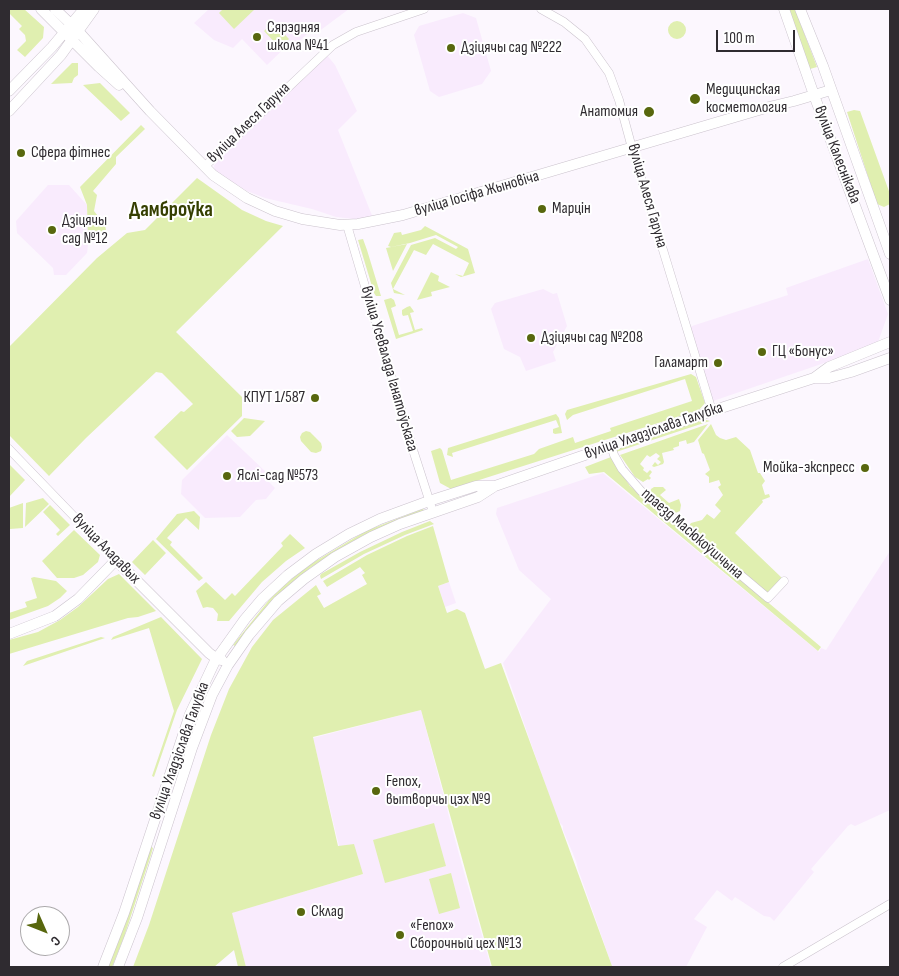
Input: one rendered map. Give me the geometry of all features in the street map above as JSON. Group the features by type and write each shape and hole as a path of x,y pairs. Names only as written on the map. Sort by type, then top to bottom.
{"main road":[{"name":"вуліца Іосіфа Жыновіча","path":"41,9 99,67 150,110"},
{"name":"вуліца Іосіфа Жыновіча","path":"55,9 75,28 204,167 240,193 275,211 321,223 347,225 403,215 831,90"},
{"path":"9,111 73,41 75,28 84,9"},
{"path":"9,91 65,33 75,28 94,9"},
{"name":"вуліца Калеснікава","path":"784,9 890,300"},
{"name":"вуліца Калеснікава","path":"800,9 890,254"},
{"name":"вуліца Уладзіслава Галубка","path":"814,378 829,367 890,342"},
{"name":"вуліца Уладзіслава Галубка","path":"118,967 137,918 192,748 208,706 224,673 234,655 269,611 287,593 313,572 358,544 386,530 478,497 495,486 712,411 814,378 839,376 890,358"},
{"name":"вуліца Уладзіслава Галубка","path":"103,967 124,913 187,722 214,655 225,647 262,599 288,575 305,561 358,529 380,519 476,486 495,486"},
{"path":"9,634 55,616 78,599 116,560"},
{"name":"вуліца Аладавых","path":"116,560 214,655"},
{"path":"214,655 230,658 234,655"},
{"path":"214,655 224,673"}],"street":[{"name":"вуліца Алеся Гаруна","path":"204,167 333,44 356,32 424,9"},
{"name":"вуліца Алеся Гаруна","path":"541,9 564,22 585,39 606,67 617,93 712,411"},
{"name":"вуліца Усевалада Ігнатоўскага","path":"347,225 433,512"},
{"name":"праезд Масюкоўшчына","path":"611,446 622,468 641,491 768,598 784,581"},
{"name":"вуліца Аладавых","path":"9,449 116,560"},
{"path":"783,967 890,904"}],"shaded area":[{"name":"Сярэдняя школа №41","path":"209,9 349,9 318,32 309,32 296,44 292,41 267,65 242,39 233,48 214,40 194,23"},
{"name":"Дзіцячы сад №222","path":"463,13 476,18 491,71 482,84 439,97 430,91 414,35 419,26"},
{"path":"326,54 335,65 357,111 338,130 373,218 354,219 336,217 312,209 265,198 247,191 215,170 214,166 218,160"},
{"name":"Дзіцячы сад №12","path":"48,185 69,185 87,205 87,253 66,275 54,275 53,268 17,233 16,221"},
{"path":"868,259 888,314 877,345 713,401 689,327 788,295 786,288"},
{"name":"Дзіцячы сад №208","path":"543,289 553,294 557,293 567,326 553,352 556,361 526,371 520,357 504,349 491,309 495,303"},
{"name":"Яслі-сад №573","path":"227,435 267,473 268,481 275,488 266,499 256,500 240,517 205,518 181,494 182,480"},
{"path":"603,473 819,652 821,648 826,650 890,551 890,810 855,826 851,824 848,826 811,869 814,872 774,921 735,897 732,901 717,890 694,919 707,927 686,967 612,966 563,826 558,821 503,663 551,599 519,570 496,514 497,508"},
{"path":"449,582 456,603 445,607 438,586"},
{"path":"421,710 491,967 246,967 231,913 363,874 339,846 313,738"}],"green space":[{"path":"9,9 24,9 44,27 43,38 25,57 17,50 26,41 25,35 19,29 22,26 9,13"},
{"path":"223,9 255,9 234,29 219,13"},
{"path":"787,9 795,9 817,67 810,69"},
{"path":"673,21 681,21 686,26 684,37 673,39 668,34 668,26"},
{"path":"273,22 289,39 280,48 264,31"},
{"path":"72,63 78,63 78,75 72,83 51,84"},
{"path":"100,83 130,113 121,121 83,85"},
{"path":"860,111 890,194 890,204 884,207 877,204 847,112"},
{"path":"141,125 145,129 116,157 116,164 93,191 97,195 94,211 105,225 106,230 91,242 88,241 87,205 80,187"},
{"path":"197,178 242,210 266,221 283,226 176,332 242,397 242,416 187,470 154,437 181,411 184,412 193,404 162,373 156,372 49,476 9,435 9,347 97,258 127,233 145,230"},
{"path":"425,226 468,249 475,273 461,277 455,274 463,276 469,263 433,244 426,255 414,250 393,289 405,295 394,293 391,283 411,245 435,238 456,249 458,247 436,235 410,243 388,246 394,233 401,232 402,235 421,230"},
{"path":"363,239 381,296 376,296 374,293 358,240"},
{"path":"407,244 393,271 386,248"},
{"path":"431,272 439,276 438,281 450,287 431,292 432,296 417,300"},
{"path":"391,298 396,306 391,308 399,335 413,331 408,315 403,316 402,314 402,310 410,306 414,312 410,313 415,330 422,328 423,330 396,339 384,300"},
{"path":"691,374 696,377 705,403 699,410 451,489 440,483 431,451 440,448 442,450 451,480 534,454 539,449 573,437 575,443 611,431 610,428 692,401 685,379 573,415 567,420 565,414 567,410"},
{"path":"556,414 559,418 562,433 553,433 553,429 559,427 556,420 452,453 453,457 447,455 448,448"},
{"path":"244,418 265,421 250,436 237,437 231,431"},
{"path":"703,419 710,421 616,452 616,449"},
{"path":"708,424 694,442 687,444 686,440 679,442 679,446 673,448 674,450 662,453 663,464 654,467 652,466 655,462 658,465 661,462 657,459 660,456 656,453 650,457 647,455 640,464 647,473 650,470 652,472 649,480 643,482 635,477 620,455"},
{"path":"711,424 716,435 720,438 726,440 736,437 750,450 758,473 760,473 765,481 762,485 765,495 769,494 770,497 762,500 763,502 735,533 781,577 782,579 767,593 690,529 689,526 691,523 702,520 707,514 714,519 721,511 715,505 723,495 718,487 721,485 719,480 709,483 709,477 705,474 710,470 698,440"},
{"path":"310,432 321,443 321,451 311,452 301,441 302,433"},
{"path":"611,457 630,486 821,647 818,651 604,472 589,474 585,467"},
{"path":"9,464 25,480 9,497"},
{"path":"654,487 663,487 666,490 660,495 669,503 679,499 680,511 673,514 649,495"},
{"path":"43,498 49,504 25,527 26,503"},
{"path":"23,503 23,528 10,529 9,508"},
{"path":"50,505 70,525 58,536 56,534 60,530 43,512"},
{"path":"422,509 425,510 364,535 310,568 277,596 235,646 233,645 269,600 309,565 366,531"},
{"path":"194,511 200,517 199,530 186,518 167,538 172,542 170,545 203,578 199,581 156,539 177,514"},
{"path":"430,521 434,524 364,554 321,579 321,574 360,552"},
{"path":"433,526 449,582 438,586 447,613 457,609 465,613 485,669 501,663 612,966 492,967 421,710 313,737 338,846 354,844 363,874 232,913 246,967 238,967 234,950 214,967 133,967 149,925 211,735 229,689 252,647 273,620 316,585 321,594 317,596 324,608 367,584 362,575 365,573 360,567 327,587 323,581 367,555"},
{"path":"74,530 100,555 98,562 83,575 74,578 57,578 42,561"},
{"path":"290,534 305,548 286,561 262,582 229,621 217,621 218,614 213,608 203,608 196,591 206,582 225,600 232,593 235,596 283,546 281,543"},
{"path":"153,540 166,553 145,575 132,562"},
{"path":"119,574 156,611 9,654 9,640 38,632 60,620 78,607 108,579"},
{"path":"31,578 56,581 67,591 48,606 9,620 9,613 27,607 25,602 37,598"},
{"path":"161,617 202,659 177,710 154,777 152,776 174,711 149,628 111,640 113,637"},
{"path":"101,637 105,638 23,666 27,661"},
{"path":"434,823 446,866 385,883 373,840"},
{"path":"150,846 153,848 124,937 112,967 108,967 122,932"},
{"path":"451,873 460,908 439,914 429,879"}],"place":[{"name":"Сярэдняя школа №41","path":"257,37"},
{"name":"Дзіцячы сад №222","path":"451,48"},
{"name":"Медицинская косметология","path":"695,99"},
{"name":"Анатомия","path":"649,112"},
{"name":"Сфера фітнес","path":"21,153"},
{"name":"Марцін","path":"542,209"},
{"name":"Дзіцячы сад №12","path":"52,230"},
{"name":"Дзіцячы сад №208","path":"531,338"},
{"name":"ГЦ «Бонус»","path":"762,352"},
{"name":"Галамарт","path":"718,363"},
{"name":"КПУТ 1/587","path":"315,398"},
{"name":"Мойка-экспресс","path":"865,468"},
{"name":"Яслі-сад №573","path":"227,476"},
{"name":"Fenox, вытворчы цэх №9","path":"376,791"},
{"name":"Склад","path":"301,912"},
{"name":"«Fenox» Сборочный цех №13","path":"400,935"}],"district":[{"name":"Дамброўка","path":"171,211"}]}
